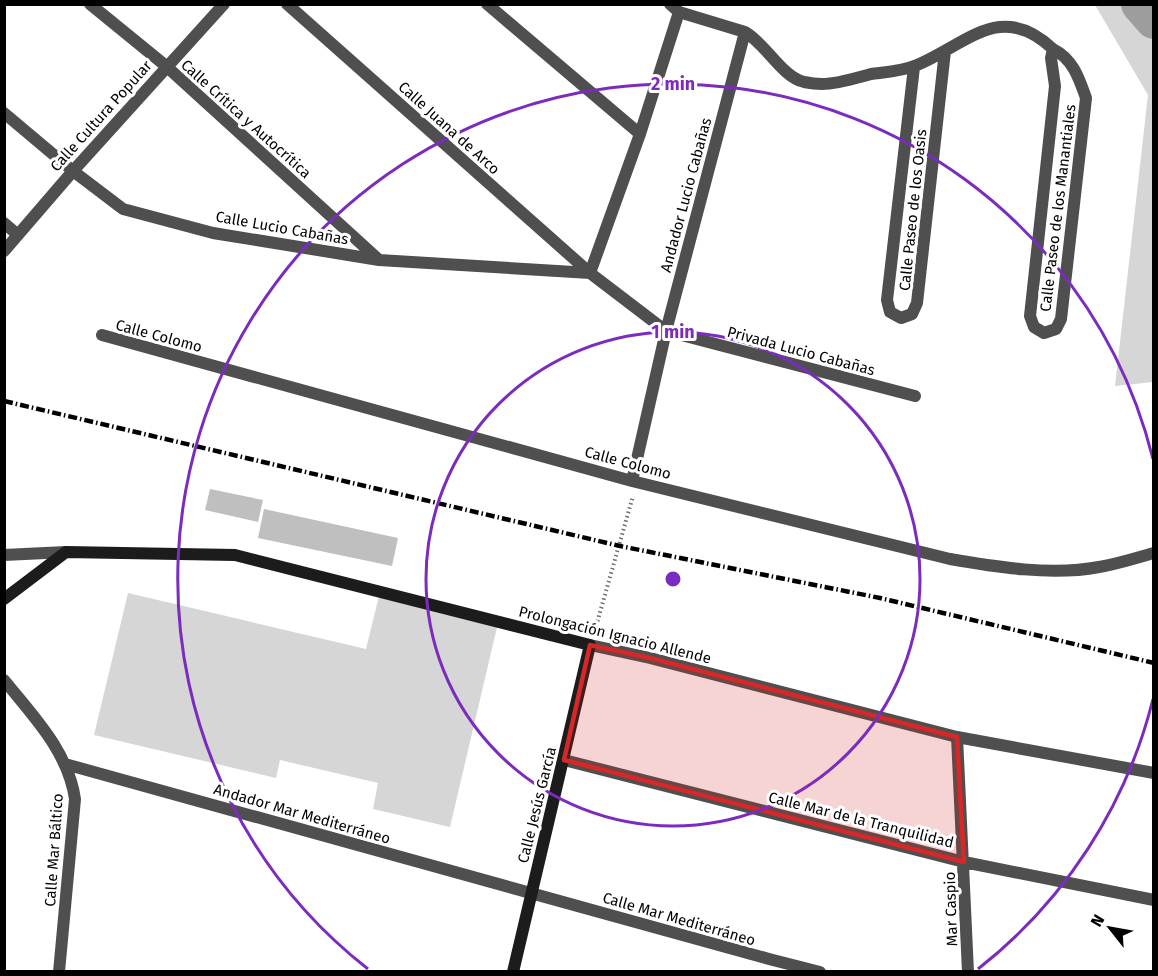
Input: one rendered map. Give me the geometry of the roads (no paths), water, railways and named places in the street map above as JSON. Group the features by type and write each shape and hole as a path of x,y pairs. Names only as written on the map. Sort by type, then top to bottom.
{"main road":[{"path":"4,599 66,552"},
{"name":"Prolongación Ignacio Allende","path":"66,552 235,555 590,645"},
{"name":"Calle Jesús García","path":"513,972 590,645"}],"street":[{"name":"Calle Crítica y Autocrítica","path":"90,4 166,66 379,260"},
{"name":"Calle Cultura Popular","path":"4,251 166,66 224,4"},
{"name":"Calle Juana de Arco","path":"288,4 590,273"},
{"path":"487,4 640,134"},
{"path":"590,273 640,134 675,8"},
{"name":"Calle Paseo de los Manantiales","path":"675,8 754,37 791,76 801,82 823,84 914,67 987,29 1008,26 1023,28 1039,36 1053,49 1063,54 1074,66 1086,98 1061,319 1056,329 1044,333 1034,327 1030,316 1055,86 1051,58 1053,49"},
{"name":"Andador Lucio Cabañas","path":"666,331 745,32"},
{"name":"Calle Paseo de los Oasis","path":"914,67 887,300 890,312 901,318 912,314 917,303 945,51"},
{"name":"Calle Lucio Cabañas","path":"4,113 123,210 213,232 379,260 590,273"},
{"path":"4,223 18,235"},
{"name":"Privada Lucio Cabañas","path":"590,273 666,331 915,396"},
{"path":"632,480 666,331"},
{"name":"Calle Colomo","path":"102,335 632,480 950,559 990,566 1064,571 1098,567 1154,553"},
{"path":"4,555 66,552"},
{"name":"Prolongación Ignacio Allende","path":"590,645 650,658 957,737 1154,773"},
{"name":"Calle Mar Báltico","path":"4,680 50,737 73,783 75,799 58,972"},
{"name":"Mar Caspio","path":"957,737 968,972"},
{"name":"Calle Mar de la Tranquilidad","path":"564,760 964,862 1154,900"},
{"name":"Andador Mar Mediterráneo","path":"65,764 531,893"},
{"name":"Calle Mar Mediterráneo","path":"531,893 820,972"}],"waterway":[{"path":"1140,4 1154,20"}],"railway":[{"path":"4,401 620,546 880,598 1154,663"}]}
